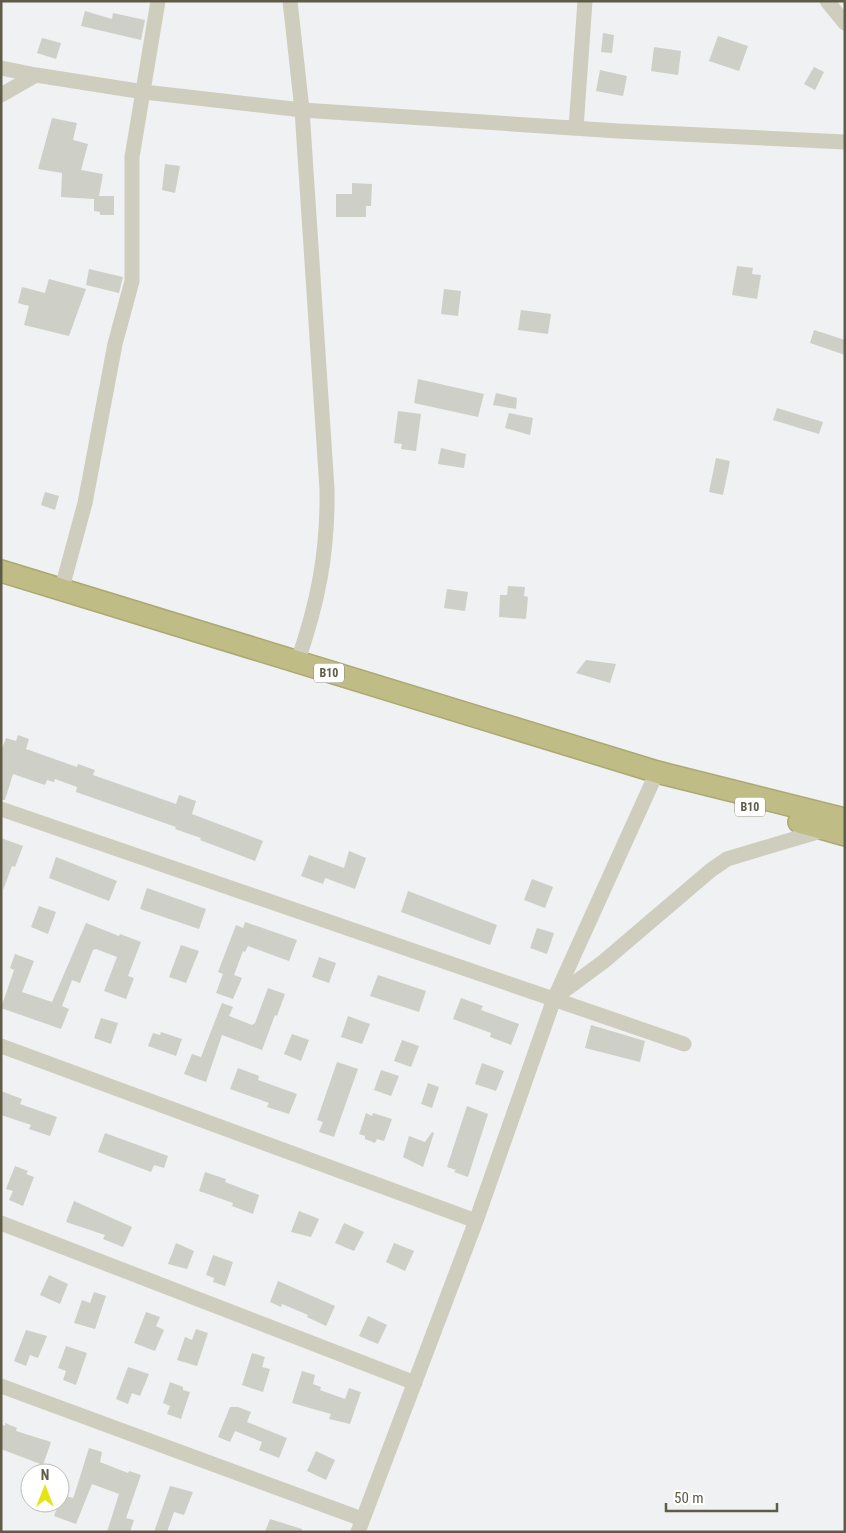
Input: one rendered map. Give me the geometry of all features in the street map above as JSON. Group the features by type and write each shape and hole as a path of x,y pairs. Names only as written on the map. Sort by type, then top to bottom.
{"highway":[{"name":"B10","path":"1,571 62,588 298,663 657,772 845,819"},
{"name":"B10","path":"657,772 742,805 845,835"}],"street":[{"path":"62,588 85,503 115,344 132,281 132,157 158,1"},
{"path":"290,1 302,110 328,527 321,585 298,663"},
{"path":"576,128 584,1"},
{"path":"827,1 845,23"},
{"path":"1,68 144,92 302,110 576,128 845,142"},
{"path":"1,96 36,75"},
{"path":"1,1386 360,1526 476,1221 554,999 657,772"},
{"path":"1,809 684,1044"},
{"path":"554,999 603,962 711,870 727,859 824,829"},
{"path":"1,1046 476,1221"},
{"path":"1,1223 415,1383"}],"building":[{"path":"85,11 112,19 113,13 145,20 141,40 81,26"},
{"path":"603,33 614,35 612,53 601,52"},
{"path":"718,36 748,46 739,71 709,61"},
{"path":"42,38 61,43 56,59 37,53"},
{"path":"654,47 681,51 678,75 651,71"},
{"path":"814,67 824,72 815,90 804,84"},
{"path":"600,70 627,76 623,96 596,91"},
{"path":"52,118 77,123 73,140 88,144 81,170 103,174 99,196 114,196 114,215 100,215 100,212 94,211 94,199 61,197 62,173 38,169"},
{"path":"165,164 180,166 175,193 162,190"},
{"path":"352,183 372,184 371,206 366,206 366,217 336,217 336,194 352,194"},
{"path":"737,266 753,268 752,274 761,275 757,299 732,295"},
{"path":"89,269 123,277 119,293 86,285"},
{"path":"49,279 86,289 69,336 24,325 29,306 18,303 22,287 45,293"},
{"path":"444,289 461,291 458,316 441,314"},
{"path":"521,310 551,314 548,334 518,330"},
{"path":"814,330 845,340 845,355 810,343"},
{"path":"418,379 484,394 478,417 414,403"},
{"path":"496,393 517,398 516,409 493,405"},
{"path":"777,408 823,422 819,434 773,420"},
{"path":"398,411 421,414 416,451 401,449 402,444 394,443"},
{"path":"509,413 533,418 530,435 505,428"},
{"path":"441,448 466,454 464,468 438,464"},
{"path":"716,458 730,461 723,495 709,492"},
{"path":"45,492 59,496 55,510 41,505"},
{"path":"508,586 525,587 524,596 528,597 526,619 499,617 500,595 507,595"},
{"path":"447,589 468,592 465,611 444,608"},
{"path":"586,660 616,664 610,683 576,673"},
{"path":"18,735 29,739 26,749 77,767 78,764 95,770 93,775 176,804 179,795 196,801 192,814 263,841 255,861 200,840 201,838 175,829 176,827 76,792 77,787 55,779 54,782 47,780 45,785 13,774 5,800 1,800 1,751 6,738 16,741"},
{"path":"1,838 23,846 15,867 12,866 3,890"},
{"path":"349,851 366,858 355,889 325,878 323,884 301,876 309,855 344,868"},
{"path":"56,857 117,881 109,901 49,878"},
{"path":"532,879 553,887 545,908 524,900"},
{"path":"147,888 206,909 199,929 140,909"},
{"path":"408,891 497,925 490,945 401,912"},
{"path":"39,906 56,912 48,934 31,927"},
{"path":"245,922 297,940 289,961 248,946 245,952 243,951 234,975 242,978 233,999 216,993 223,974 218,972 236,925 243,928"},
{"path":"86,923 119,936 120,934 141,942 128,976 134,978 126,999 104,991 117,957 96,949 93,950 80,983 72,980 62,1006 69,1009 61,1029 1,1008 14,970 10,968 15,954 34,961 22,992 52,1002"},
{"path":"537,928 554,933 547,954 530,948"},
{"path":"181,945 199,951 186,983 169,977"},
{"path":"319,957 336,963 329,983 312,977"},
{"path":"378,975 426,991 419,1012 370,996"},
{"path":"268,988 285,994 262,1050 222,1035 206,1082 184,1074 192,1054 201,1057 222,1003 233,1007 229,1016 252,1025 255,1023"},
{"path":"461,998 483,1006 481,1010 519,1024 511,1045 490,1037 491,1033 453,1019"},
{"path":"348,1016 370,1024 362,1044 341,1037"},
{"path":"101,1018 118,1023 111,1044 94,1038"},
{"path":"591,1025 645,1041 640,1062 585,1048"},
{"path":"161,1032 182,1039 176,1056 148,1046 153,1033 160,1035"},
{"path":"292,1034 309,1040 301,1061 284,1054"},
{"path":"402,1040 419,1046 411,1067 394,1061"},
{"path":"337,1062 358,1069 334,1137 319,1132 323,1122 317,1120"},
{"path":"482,1063 504,1071 496,1091 475,1084"},
{"path":"238,1068 259,1076 258,1080 297,1094 289,1114 267,1107 269,1103 230,1089"},
{"path":"381,1070 399,1076 391,1096 374,1090"},
{"path":"428,1083 439,1087 432,1108 421,1104"},
{"path":"1,1091 22,1099 20,1104 57,1117 50,1136 29,1129 31,1125 1,1115"},
{"path":"467,1106 488,1114 468,1177 454,1172 456,1170 447,1167"},
{"path":"366,1113 372,1116 373,1113 392,1119 384,1141 377,1139 375,1143 359,1134"},
{"path":"432,1132 434,1133 423,1167 403,1157 409,1136 425,1142"},
{"path":"105,1133 168,1156 164,1168 154,1165 151,1172 98,1152"},
{"path":"15,1166 28,1171 26,1174 34,1177 23,1206 9,1200 13,1191 6,1189"},
{"path":"205,1172 226,1179 225,1182 259,1195 253,1214 232,1206 233,1203 199,1191"},
{"path":"74,1201 132,1227 123,1247 103,1239 105,1235 66,1222"},
{"path":"299,1211 319,1219 311,1237 291,1232"},
{"path":"344,1223 364,1232 354,1251 335,1243"},
{"path":"176,1243 194,1251 187,1269 168,1264"},
{"path":"394,1243 414,1251 405,1271 386,1262"},
{"path":"213,1255 233,1262 225,1286 213,1282 214,1278 206,1275"},
{"path":"49,1275 68,1284 60,1304 40,1295"},
{"path":"278,1281 335,1306 326,1326 307,1317 308,1315 282,1304 281,1307 270,1302"},
{"path":"94,1292 106,1296 95,1329 74,1323 82,1300 90,1303"},
{"path":"146,1312 160,1317 156,1326 164,1330 155,1351 134,1343"},
{"path":"368,1316 387,1325 378,1344 359,1336"},
{"path":"196,1329 208,1333 197,1366 177,1360 185,1337 192,1340"},
{"path":"26,1330 47,1336 38,1358 30,1355 26,1366 14,1361"},
{"path":"66,1346 87,1353 76,1385 63,1380 66,1371 58,1368"},
{"path":"252,1353 265,1357 262,1367 270,1369 263,1392 242,1385"},
{"path":"128,1367 149,1374 140,1396 132,1393 128,1404 116,1399"},
{"path":"302,1371 315,1375 313,1384 321,1387 320,1390 345,1399 349,1388 361,1392 350,1424 329,1419 331,1414 292,1403"},
{"path":"170,1382 190,1392 181,1419 167,1414 170,1406 163,1403"},
{"path":"230,1407 238,1407 251,1412 247,1422 287,1438 279,1458 259,1450 262,1442 235,1431 230,1442 218,1437"},
{"path":"5,1423 17,1428 16,1431 51,1442 44,1463 38,1463 1,1449 1,1424 5,1426"},
{"path":"89,1448 102,1452 100,1462 128,1473 129,1471 141,1475 126,1518 134,1520 130,1532 107,1532 119,1494 92,1484 76,1524 54,1516 55,1513 70,1513 70,1497 73,1498"},
{"path":"316,1451 335,1460 326,1480 307,1471"},
{"path":"170,1486 193,1492 184,1515 174,1512 167,1532 154,1532"},
{"path":"270,1519 302,1529 302,1532 265,1532"}]}
